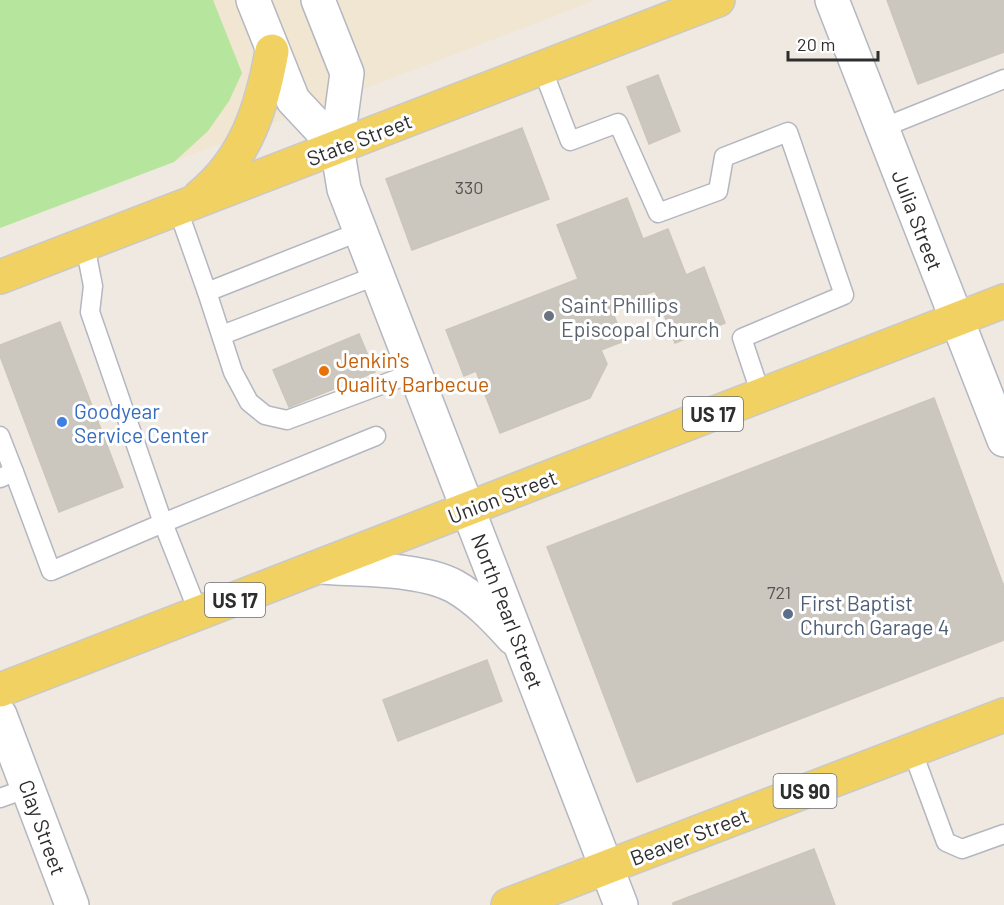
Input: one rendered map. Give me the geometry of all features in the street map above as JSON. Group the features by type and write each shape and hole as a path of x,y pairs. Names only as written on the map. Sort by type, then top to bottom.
{"main road":[{"name":"State Street","path":"0,278 718,0"},
{"path":"183,208 220,180 246,141 263,97 272,51"},
{"name":"Union Street","path":"0,690 1004,301"},
{"name":"Beaver Street","path":"508,905 1004,715"}],"street":[{"path":"253,0 293,100 337,147"},
{"name":"North Pearl Street","path":"318,0 347,73 337,147 344,189 621,905"},
{"name":"Julia Street","path":"832,0 1004,440"},
{"path":"321,567 416,575 452,585 489,610 522,648"},
{"name":"Clay Street","path":"0,715 14,793 72,905"}],"lane":[{"path":"542,68 570,141 618,123 658,213 718,191 724,157 788,132 844,295 742,338 761,395"},
{"path":"882,128 1004,79"},
{"path":"183,208 233,372 249,402 265,415 287,420 416,372"},
{"path":"207,292 362,231"},
{"path":"85,245 93,286 90,312 163,523 199,614"},
{"path":"222,335 378,275"},
{"path":"0,436 7,475 51,571 376,436"},
{"path":"912,750 946,842 962,849 1004,834"}],"shaded area":[{"path":"0,0 596,0 0,228"}],"green space":[{"path":"0,0 213,0 242,73 229,101 208,131 174,162 0,228"}],"building":[{"path":"887,0 1004,0 1004,52 918,84"},
{"path":"658,75 680,131 649,144 627,87"},
{"path":"522,128 549,199 412,250 386,179"},
{"name":"Saint Phillips Episcopal Church","path":"627,198 643,239 668,229 686,275 704,267 725,323 675,343 655,291 611,308 624,341 601,350 607,364 590,398 500,433 476,371 464,376 446,330 578,279 557,225"},
{"name":"Goodyear Service Center","path":"60,322 123,487 59,512 0,356 0,345"},
{"name":"Jenkin's Quality Barbecue","path":"359,334 375,372 289,407 273,370"},
{"name":"First Baptist Church Garage 4","path":"934,398 1004,587 1004,640 637,782 547,547"},
{"path":"487,660 502,701 398,741 383,700"},
{"path":"814,849 835,905 673,905 673,903"}],"place":[{"name":"Saint Phillips Episcopal Church","path":"549,316"},
{"name":"Jenkin's Quality Barbecue","path":"324,371"},
{"name":"Goodyear Service Center","path":"62,422"},
{"name":"First Baptist Church Garage 4","path":"788,614"}]}
